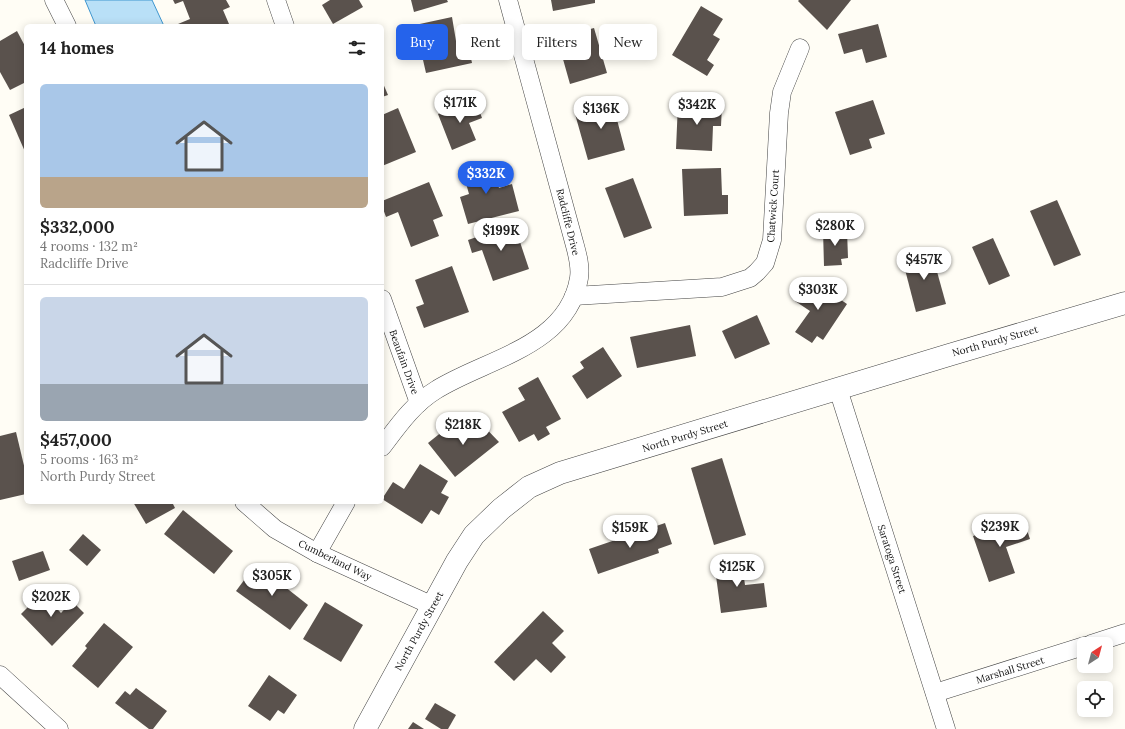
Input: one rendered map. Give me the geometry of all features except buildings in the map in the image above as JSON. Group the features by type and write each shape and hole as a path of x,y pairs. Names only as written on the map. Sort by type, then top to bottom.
{"street":[{"path":"54,0 66,24"},
{"path":"276,0 284,24"},
{"name":"Radcliffe Drive","path":"384,444 403,418 419,403 436,390 523,348 538,338 553,326 574,296 579,277 579,263 508,0"},
{"name":"Chatwick Court","path":"574,296 722,287 750,278 757,272 765,263 772,240 779,113 782,92 800,48"},
{"name":"North Purdy Street","path":"365,729 457,561 474,535 501,509 529,488 560,473 1125,303"},
{"name":"Beaufain Drive","path":"384,305 419,403"},
{"name":"Saratoga Street","path":"838,389 946,729"},
{"name":"Cumberland Way","path":"246,504 275,529 318,553 433,606"},
{"path":"318,553 345,504"},
{"path":"1113,637 1125,633"},
{"name":"Marshall Street","path":"935,693 1077,648"},
{"path":"0,675 59,729"}],"water":[{"path":"85,0 152,0 163,24 95,24"}]}
